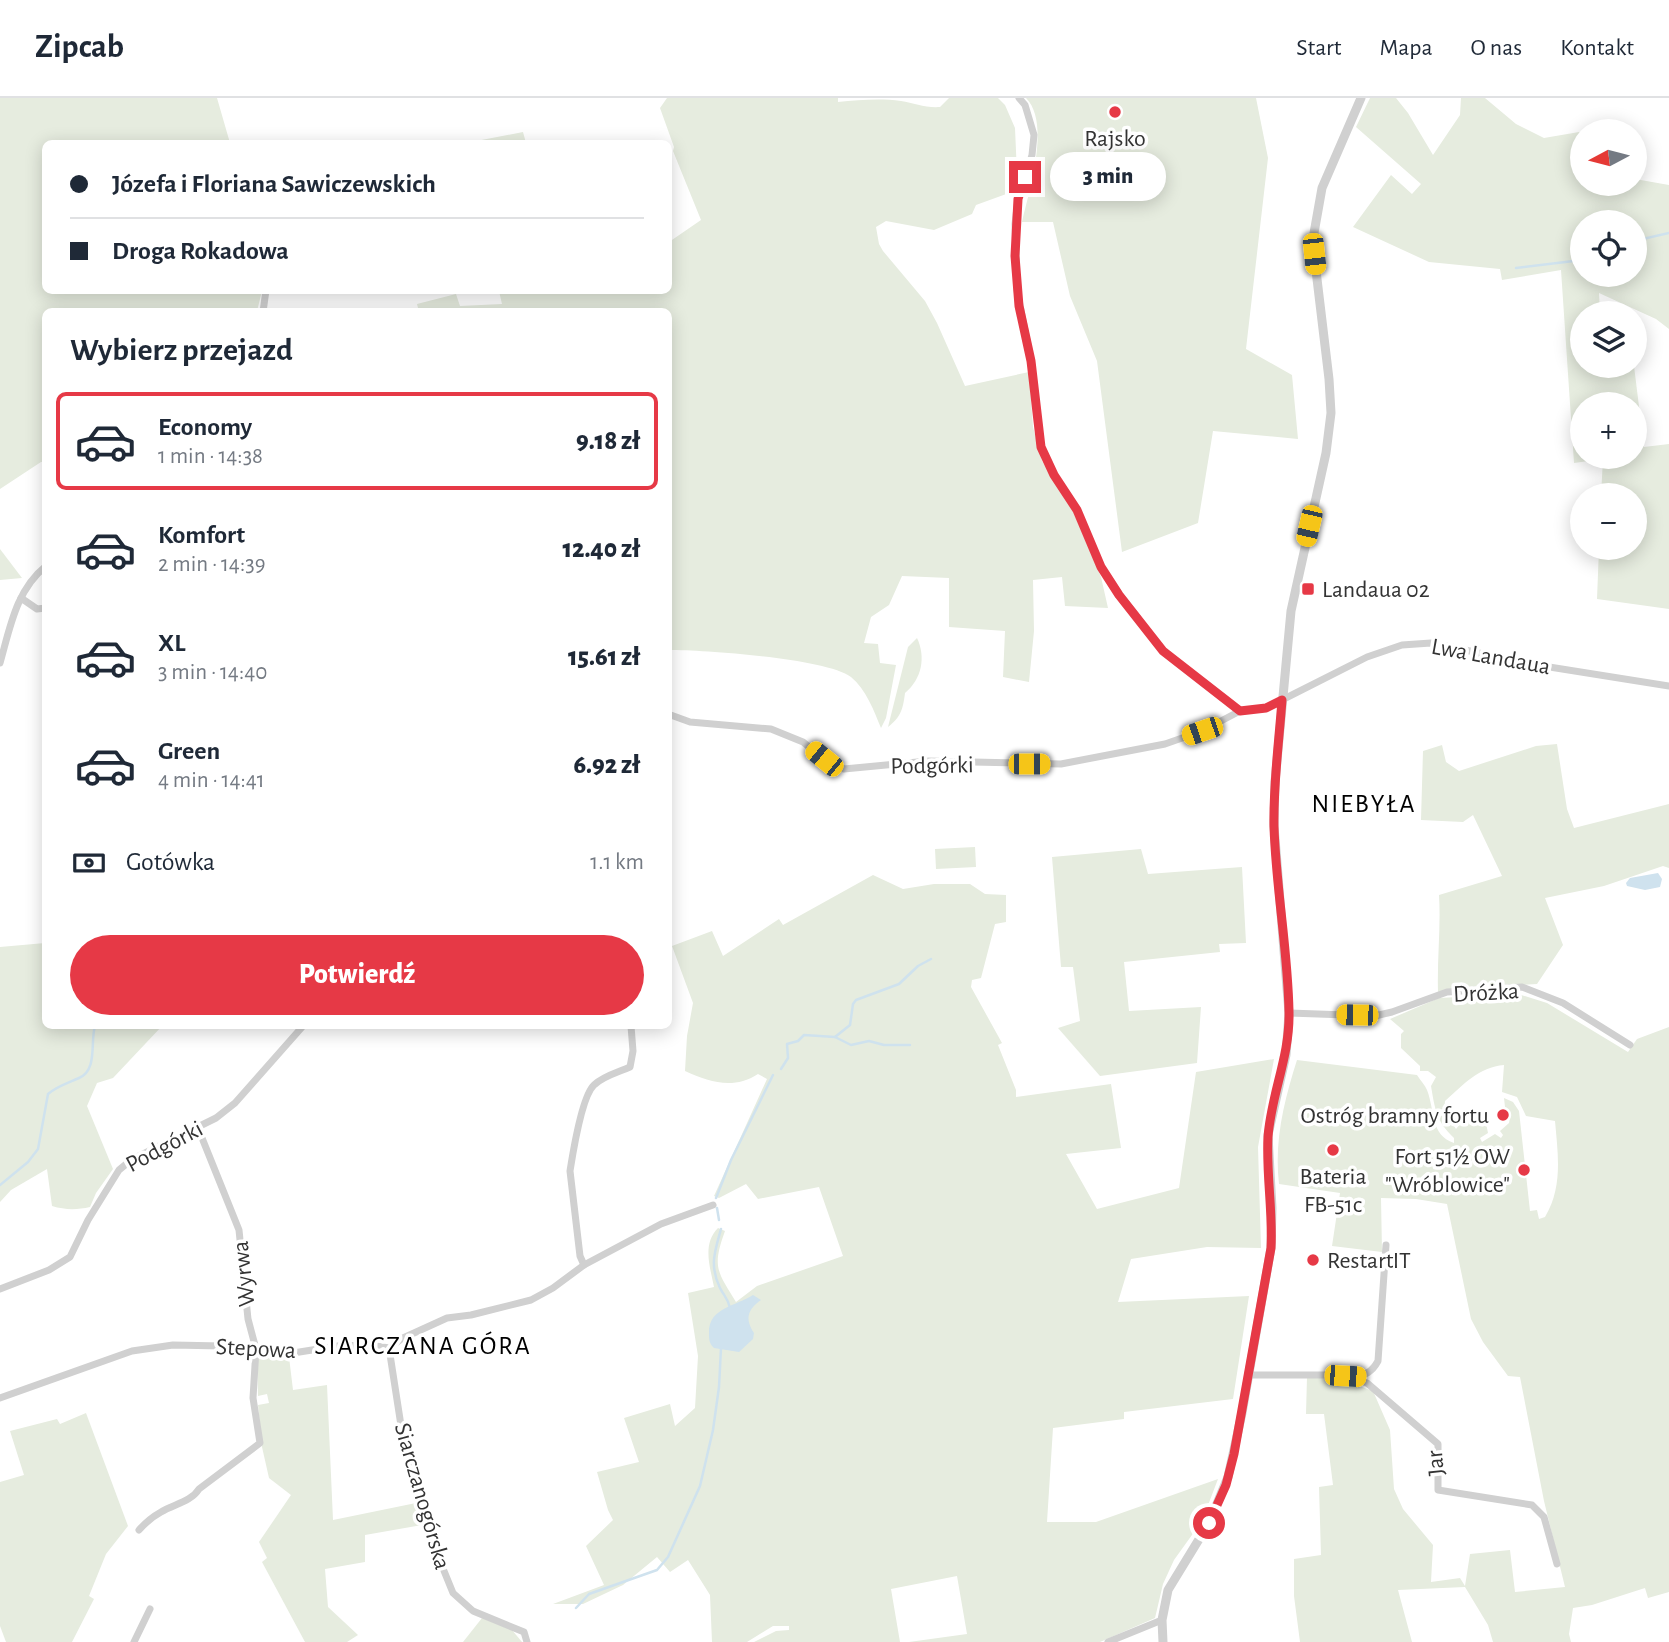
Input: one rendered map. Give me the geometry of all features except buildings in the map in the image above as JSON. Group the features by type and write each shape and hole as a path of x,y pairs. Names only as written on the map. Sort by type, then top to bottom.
{"street":[{"path":"1018,98 1026,105 1034,135 1032,155 1018,199 1015,256 1019,306 1031,361 1041,447 1054,475 1077,510 1101,567 1119,595 1163,651 1240,711"},
{"path":"1163,1642 1162,1620 1172,1580 1209,1523 1226,1485 1249,1376 1271,1248 1268,1135 1286,1055 1289,1013 1274,826 1275,782 1291,611 1326,453 1331,413 1314,254 1316,212 1331,163 1361,98"},
{"path":"0,663 12,619 21,598 31,578 42,569"},
{"path":"21,598 37,609 42,608"},
{"name":"Lwa Landaua","path":"1282,700 1367,657 1416,643 1447,646 1524,663 1669,686"},
{"name":"Podgórki","path":"672,715 690,722 771,729 803,742 824,759 844,768 928,761 1061,764 1166,744 1202,731 1240,711 1266,708 1282,700"},
{"name":"Dróżka","path":"1289,1013 1375,1016 1403,1009 1447,992 1522,987 1563,1003 1630,1045"},
{"name":"Podgórki","path":"0,1289 50,1270 69,1257 119,1170 131,1160 216,1118 235,1103 300,1029"},
{"path":"584,1265 580,1256 570,1171 572,1160 587,1094 596,1083 630,1067 633,1051 631,1029"},
{"name":"Wyrwa","path":"139,1530 148,1520 163,1511 194,1497 199,1489 260,1443 253,1398 256,1349 248,1320 239,1230 198,1129"},
{"path":"389,1348 403,1338 447,1318 531,1300 553,1288 584,1265 661,1224 713,1205"},
{"path":"1345,1376 1361,1376 1373,1370 1378,1361 1386,1245"},
{"name":"Stepowa","path":"0,1398 132,1350 148,1347 173,1345 256,1349 272,1353 337,1346 370,1345 389,1348"},
{"name":"Siarczanogórska","path":"389,1348 405,1442 431,1539 453,1592 473,1611 524,1632 527,1642"},
{"name":"Jar","path":"1249,1376 1345,1376 1367,1383 1437,1444 1437,1490 1532,1506 1544,1517 1557,1563"},
{"path":"134,1642 149,1609"},
{"path":"1108,1642 1162,1620"}],"shaded area":[{"path":"0,98 217,98 229,140 42,140 42,294 261,294 258,308 42,308 42,462 0,489"},
{"path":"667,98 838,98 838,102 885,100 940,107 949,98 998,98 1005,105 1015,128 1017,174 1009,193 976,205 972,214 934,230 886,221 876,227 883,251 925,301 965,386 1029,372 1033,427 1042,461 1072,509 1101,577 1108,608 1065,606 1062,577 1033,580 1034,631 1029,682 1003,677 1005,631 949,627 949,578 902,576 889,605 871,617 864,643 878,644 880,663 896,665 886,718 881,728 861,688 851,677 837,670 763,656 672,650 672,308 418,308 417,304 456,294 460,306 502,304 500,294 672,294 672,240 701,220 673,151 672,140 660,108"},
{"path":"1026,98 1256,98 1268,158 1246,349 1292,375 1298,439 1213,431 1198,523 1122,552 1097,361 1070,296 1053,222 1022,222 1038,140 1033,109"},
{"path":"1370,98 1396,98 1433,155 1460,115 1461,98 1485,98 1516,124 1544,138 1570,134 1570,196 1647,196 1647,181 1669,185 1669,329 1647,315 1647,301 1617,301 1599,293 1599,301 1570,301 1570,378 1635,378 1637,392 1570,392 1570,404 1561,270 1502,280 1500,269 1429,262 1353,227 1391,175 1412,194 1421,184 1356,127"},
{"path":"523,132 525,140 482,140"},
{"path":"1669,444 1669,609 1597,599 1599,560 1647,560 1647,483 1602,483 1602,469 1647,469 1647,447"},
{"path":"0,549 22,578 0,580"},
{"path":"917,638 922,660 919,674 905,693 899,716 888,727 908,647"},
{"path":"1557,744 1567,809 1574,828 1669,804 1669,868 1663,866 1604,886 1545,898 1563,945 1537,984 1448,989 1438,992 1439,895 1502,876 1473,815 1463,822 1421,820 1423,751 1442,745 1446,762 1459,771 1536,746"},
{"path":"975,847 976,867 936,869 935,849"},
{"path":"1141,849 1148,874 1242,867 1246,943 1219,944 1220,952 1124,962 1129,1011 1201,1007 1197,1063 1100,1076 1058,1028 1080,1021 1073,967 1061,967 1052,857"},
{"path":"873,875 903,889 934,884 970,884 985,894 1006,895 1006,922 995,924 981,978 972,980 971,987 1002,1043 998,1045 1016,1090 1016,1097 1111,1084 1121,1148 1066,1154 1097,1209 1179,1188 1196,1072 1274,1059 1258,1147 1261,1248 1207,1247 1131,1259 1118,1302 1249,1296 1233,1399 1124,1412 1124,1419 1053,1428 1047,1522 1096,1522 1218,1479 1202,1521 1174,1560 1163,1584 1155,1618 1100,1642 909,1642 967,1634 957,1576 891,1589 900,1642 754,1642 776,1631 789,1630 789,1626 773,1626 747,1642 712,1642 710,1595 688,1560 670,1572 657,1557 623,1585 583,1604 553,1604 604,1585 586,1546 613,1520 597,1472 639,1462 624,1418 670,1404 675,1426 695,1408 698,1356 688,1293 714,1287 709,1248 718,1228 725,1231 718,1268 736,1302 757,1286 843,1256 819,1187 758,1199 746,1184 719,1198 714,1196 767,1079 758,1074 740,1082 722,1083 685,1071 687,1036 693,1003 672,946 712,931 723,956 779,919 783,925"},
{"path":"42,943 42,1029 159,1029 113,1078 97,1083 87,1106 113,1169 96,1193 90,1207 66,1209 52,1206 47,1169 11,1190 0,1202 0,947"},
{"path":"1518,994 1547,1003 1628,1052 1637,1039 1669,1027 1669,1592 1648,1598 1645,1588 1592,1605 1573,1608 1569,1634 1571,1642 1493,1642 1488,1625 1465,1587 1398,1590 1412,1642 1300,1642 1294,1596 1294,1559 1321,1555 1319,1487 1333,1485 1324,1414 1306,1414 1307,1377 1337,1378 1373,1391 1390,1430 1394,1489 1403,1509 1433,1545 1431,1582 1460,1578 1465,1586 1470,1554 1510,1550 1515,1592 1565,1587 1544,1501 1520,1377 1508,1376 1483,1342 1471,1319 1447,1204 1416,1199 1381,1198 1382,1252 1332,1246 1340,1193 1279,1184 1281,1121 1297,1060 1417,1075 1427,1090 1437,1128 1446,1139 1454,1143 1454,1138 1443,1126 1435,1108 1431,1086 1436,1077 1428,1071 1420,1071 1420,1066 1401,1048 1401,1034 1404,1031 1390,1019 1439,998","holes":["1504,1065 1502,1092 1517,1097 1526,1116 1555,1121 1557,1182 1551,1206 1545,1217 1539,1219 1537,1210 1530,1211 1519,1111 1513,1102 1504,1098 1510,1117 1509,1123 1500,1131 1503,1135 1501,1138 1495,1134 1482,1142 1480,1138 1488,1133 1485,1118 1464,1119 1456,1129 1444,1111 1445,1101 1472,1078 1487,1069"]},
{"path":"257,1353 289,1357 293,1390 327,1385 333,1520 416,1503 422,1525 365,1535 365,1562 325,1569 328,1607 358,1635 347,1642 305,1642 262,1562 267,1558 259,1542 291,1495 269,1478 262,1447 258,1405 269,1403 267,1394 258,1396"},
{"path":"86,1413 128,1526 106,1554 89,1596 94,1599 72,1642 6,1642 0,1626 0,1482 24,1475 10,1431 57,1419 60,1424"},
{"path":"482,1618 512,1630 522,1642 463,1642"}],"water":[{"path":"1658,873 1662,879 1660,887 1645,890 1627,886 1630,878"},
{"path":"753,1295 761,1300 749,1315 753,1339 739,1352 714,1348 709,1335 713,1318 724,1309"}],"waterway":[{"path":"1647,238 1669,233"},
{"path":"1516,268 1570,261"},
{"path":"835,1037 850,1025 856,1000 899,984 918,966 931,959"},
{"path":"0,1185 28,1162 38,1149 48,1094 79,1078 89,1069 94,1029"},
{"path":"781,1069 788,1058 787,1044 798,1041 804,1035 835,1037 851,1045 869,1041 884,1045 910,1045"},
{"path":"716,1198 731,1160 773,1075"},
{"path":"717,1208 719,1220"},
{"path":"721,1229 714,1258 715,1272 730,1308"},
{"path":"576,1608 589,1594 657,1570 668,1557 700,1486 713,1430 721,1348"}],"place":[{"name":"Rajsko","path":"1115,112"},
{"name":"Landaua 02","path":"1308,589"},
{"name":"Ostróg bramny fortu","path":"1503,1115"},
{"name":"Bateria FB-51c","path":"1333,1150"},
{"name":"Fort 51½ OW \"Wróblowice\"","path":"1524,1170"},
{"name":"RestartIT","path":"1313,1260"}],"district":[{"name":"NIEBYŁA","path":"1364,803"},
{"name":"SIARCZANA GÓRA","path":"423,1345"}],"route":[{"path":"1025,177 1018,199 1016,223 1017,290 1031,361 1041,447 1054,475 1077,510 1101,567 1119,595 1163,651 1240,711 1266,708 1282,700 1274,826 1289,1033 1268,1135 1271,1248 1234,1454 1226,1485 1209,1523"}]}
